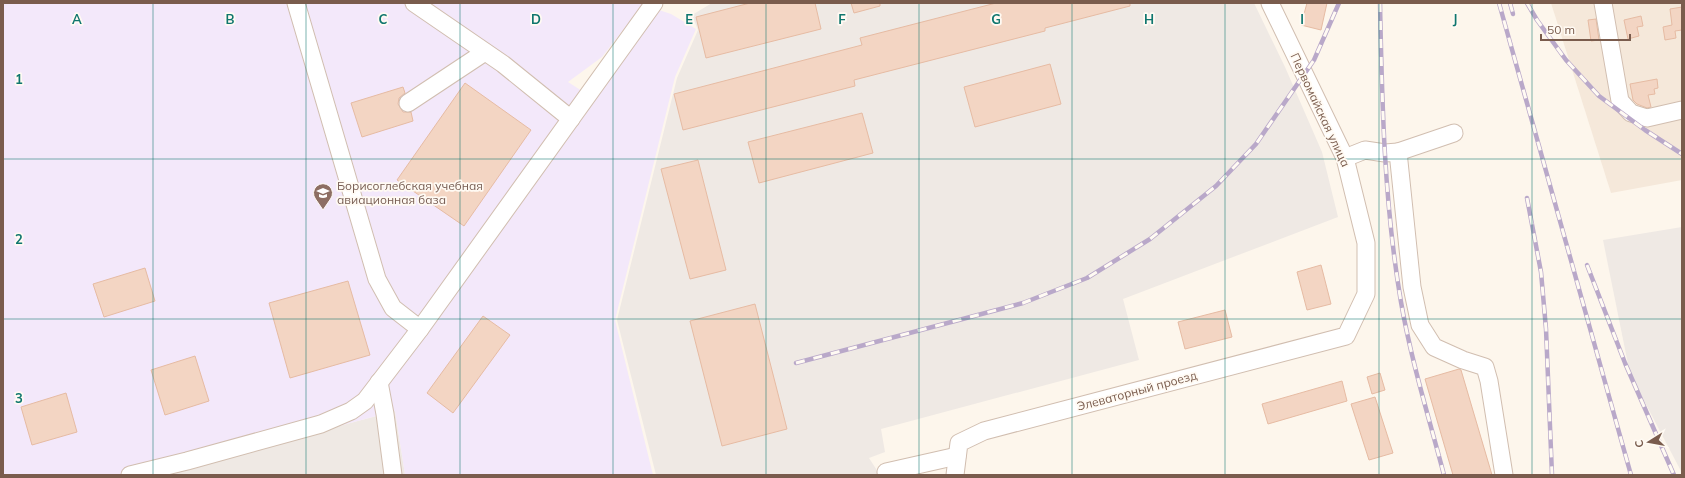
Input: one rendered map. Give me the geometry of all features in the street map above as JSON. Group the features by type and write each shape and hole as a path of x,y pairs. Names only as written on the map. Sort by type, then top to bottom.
{"street":[{"path":"296,3 377,279 393,308 420,329"},
{"path":"414,3 503,64 571,119"},
{"path":"130,475 321,424 351,411 365,401 420,329 654,3"},
{"name":"Первомайская улица","path":"1270,3 1345,158 1366,242 1366,294 1346,336"},
{"path":"1603,3 1620,101 1631,113 1647,118 1682,110"},
{"path":"408,103 485,52"},
{"path":"1345,158 1365,150 1385,153 1398,152 1454,133"},
{"path":"1398,152 1412,287 1420,326 1434,347 1463,360 1485,367 1489,381 1504,475"},
{"name":"Элеваторный проезд","path":"955,474 960,443 984,431 1346,336"},
{"path":"379,382 393,475"},
{"path":"886,472 957,456"}],"shaded area":[{"name":"Борисоглебская учебная авиационная база","path":"3,3 644,3 602,57 568,82 582,91 659,10 671,14 696,29 675,77 615,320 653,475 405,475 395,411 158,475 3,475"},
{"path":"712,3 1254,3 1285,67 1322,152 1338,217 1123,299 1139,360 881,429 885,452 869,458 880,475 656,475 617,320 677,78 698,30 692,15"},
{"path":"1551,3 1682,3 1682,180 1611,193"},
{"path":"1682,227 1682,473 1630,374 1603,240"},
{"path":"395,411 405,475 158,475"}],"building":[{"path":"750,3 815,3 821,29 706,58 696,17"},
{"path":"851,3 880,3 880,6 854,13"},
{"path":"996,3 1130,3 1130,6 1045,28 1045,31 854,80 855,86 683,130 674,94 862,45 860,38"},
{"path":"1307,3 1327,3 1321,30 1301,25"},
{"path":"1682,7 1682,30 1675,31 1676,38 1665,40 1663,27 1672,25 1670,9"},
{"path":"1641,16 1643,26 1637,27 1639,36 1628,39 1624,20"},
{"path":"1596,19 1599,40 1591,41 1588,20"},
{"path":"1050,64 1061,104 975,127 964,87"},
{"path":"1657,79 1658,88 1654,89 1655,94 1648,95 1651,107 1647,108 1637,104 1633,100 1630,84"},
{"path":"465,83 531,130 464,226 397,180"},
{"path":"403,87 405,93 399,98 398,104 403,112 411,112 413,121 362,137 351,103"},
{"path":"862,113 873,153 759,183 748,142"},
{"path":"698,160 726,270 690,279 661,169"},
{"path":"1321,265 1331,304 1307,310 1297,272"},
{"path":"145,268 155,301 104,317 93,284"},
{"path":"348,281 370,355 290,378 269,303"},
{"path":"755,304 787,429 722,446 690,321"},
{"path":"1225,310 1232,337 1185,349 1178,322"},
{"path":"483,316 510,335 453,413 427,393"},
{"path":"195,356 209,401 165,415 151,370"},
{"path":"1459,369 1461,370 1492,475 1453,475 1425,379"},
{"path":"1380,373 1385,390 1372,394 1367,377"},
{"path":"1342,381 1347,401 1268,424 1262,404"},
{"path":"66,393 77,432 32,445 21,407"},
{"path":"1375,397 1393,453 1369,460 1351,404"}],"railway":[{"path":"796,363 1023,303 1087,278 1150,239 1216,186 1256,144 1314,60 1339,3"},
{"path":"1380,3 1387,190 1395,265 1405,324 1444,475"},
{"path":"1499,3 1631,475"},
{"path":"1510,3 1513,14"},
{"path":"1527,3 1537,20 1566,60 1599,96 1645,130 1682,154"},
{"path":"1527,198 1541,272 1546,329 1552,475"},
{"path":"1587,265 1625,363 1674,475"}],"place":[{"name":"Борисоглебская учебная авиационная база","path":"323,210"}]}
